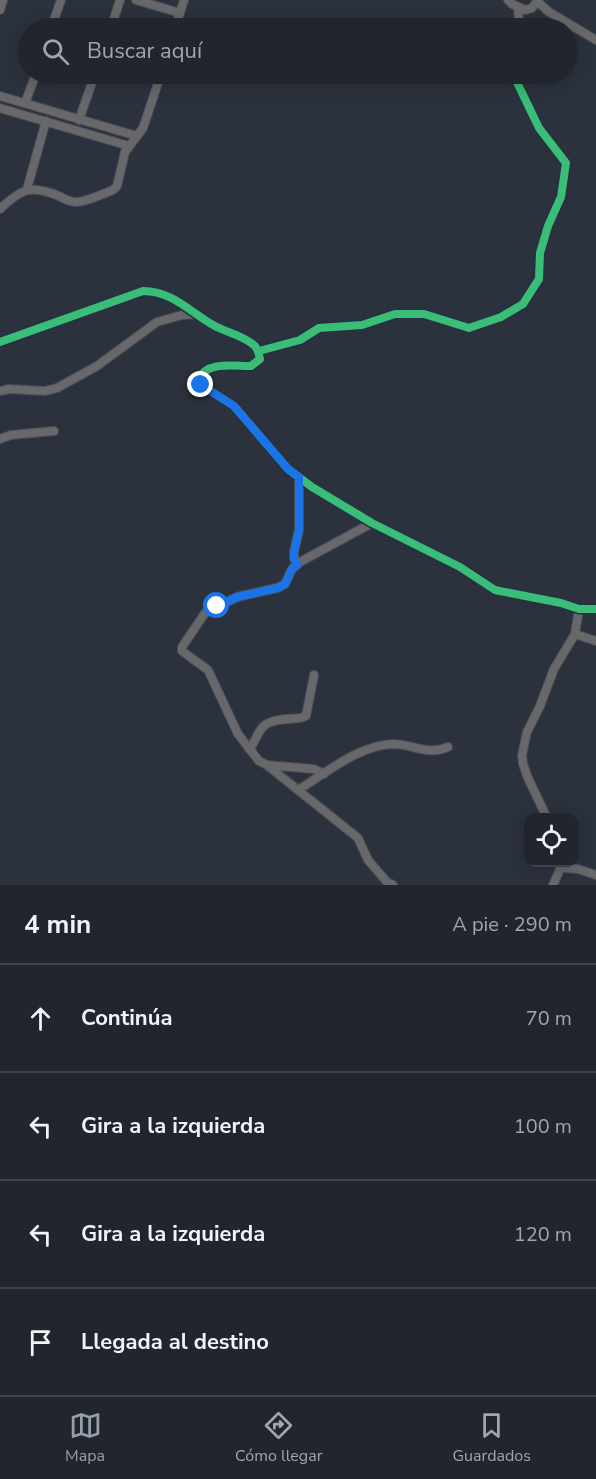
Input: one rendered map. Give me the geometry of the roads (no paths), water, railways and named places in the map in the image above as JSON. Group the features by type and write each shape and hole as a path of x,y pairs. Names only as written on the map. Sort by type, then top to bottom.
{"street":[{"path":"0,10 3,0"},
{"path":"55,18 61,0"},
{"path":"114,18 120,0"},
{"path":"136,0 180,13"},
{"path":"178,18 184,0"},
{"path":"508,0 518,8 525,10 532,8 538,1 559,18"},
{"path":"518,8 519,18"},
{"path":"578,29 596,40"},
{"path":"25,103 32,84"},
{"path":"79,120 92,84"},
{"path":"0,209 16,194 27,189 44,190 68,201 78,202 113,190 117,186 125,152 143,128 158,84"},
{"path":"259,351 300,340 319,328 362,325 395,314 424,314 469,328 501,317 523,304 539,279 540,253 548,226 561,197 566,163 539,128 518,84"},
{"path":"0,96 137,136"},
{"path":"0,108 129,146"},
{"path":"27,189 46,121"},
{"path":"0,342 143,291 154,291 173,298 213,325 245,339 259,351 260,359 251,366 210,367 202,372 198,379 201,385 234,406 288,469 312,488 372,524 460,567 495,590 561,603 579,609 596,609"},
{"path":"0,391 9,389 45,391 57,388 97,366 157,322 183,315 198,314"},
{"path":"0,439 11,435 54,431"},
{"path":"297,565 294,552 299,530 299,477"},
{"path":"372,524 297,565 292,569 285,584 278,588 237,597 205,613 182,647 182,651 208,670 238,734 259,761 358,838 369,860 387,882 393,885"},
{"path":"545,813 528,778 522,755 527,732 554,669 575,634 579,609"},
{"path":"575,634 596,641"},
{"path":"249,749 266,725 285,718 299,719 306,716 314,675"},
{"path":"298,790 361,752 380,745 404,745 428,752 440,751 448,747"},
{"path":"267,765 302,767 324,774"},
{"path":"553,885 561,867"},
{"path":"570,867 596,875"}]}
